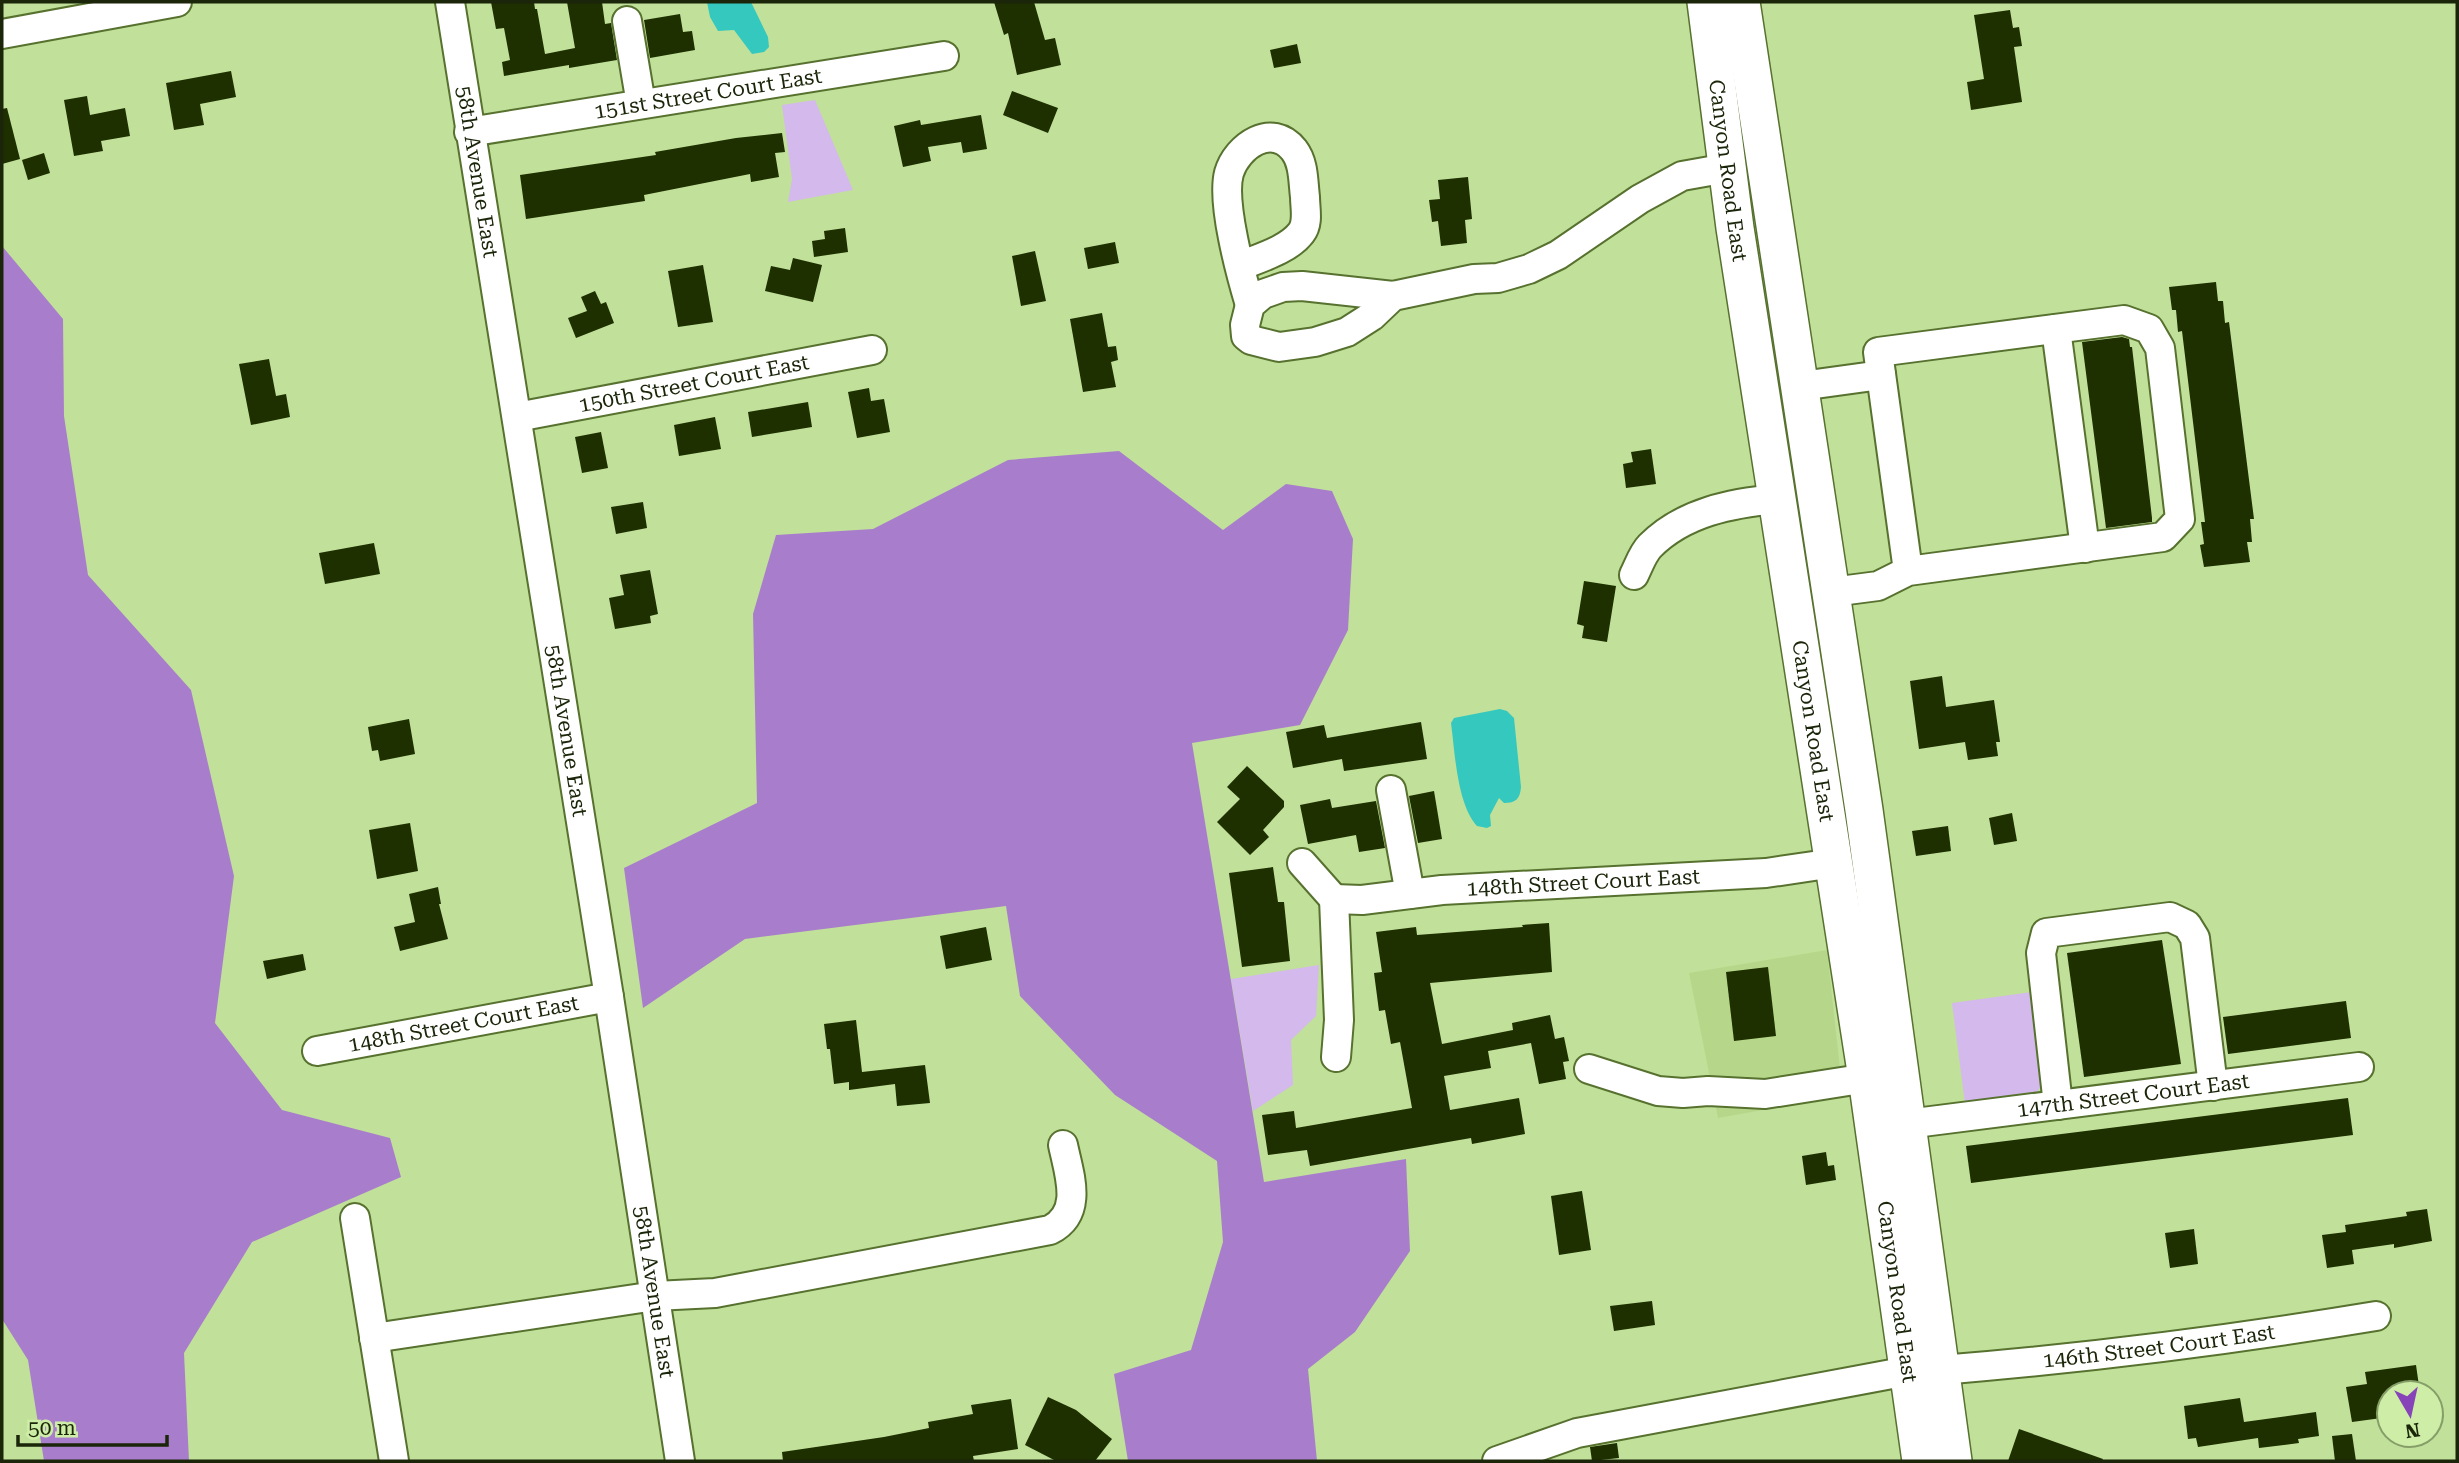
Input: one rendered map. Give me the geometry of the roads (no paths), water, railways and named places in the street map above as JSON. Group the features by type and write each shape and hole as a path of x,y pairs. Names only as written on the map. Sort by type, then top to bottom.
{"main road":[{"name":"Canyon Road East","path":"1706,2 1727,168 1867,1077 1925,1371 1953,1461"},
{"name":"Canyon Road East","path":"1741,2 1832,592 1907,1124 1925,1371 1921,1461"},
{"path":"1805,678 1816,677 1821,680 1864,810"}],"street":[{"path":"2,34 177,2"},
{"name":"58th Avenue East","path":"450,2 610,997 680,1461"},
{"path":"627,21 641,104"},
{"name":"151st Street Court East","path":"470,132 944,56"},
{"path":"1250,305 1263,294 1292,287 1393,296 1474,279 1498,278 1529,269 1558,255 1640,199 1682,176 1727,168"},
{"path":"1240,266 1250,305 1245,325 1246,336 1251,340 1279,347 1315,342 1347,332 1372,316 1393,296"},
{"path":"1832,592 1878,586 1908,571 2163,537 2180,519 2160,348 2149,329 2124,320 1878,352 1908,571"},
{"path":"2056,329 2085,548"},
{"name":"150th Street Court East","path":"517,417 872,350"},
{"path":"1801,386 1881,375"},
{"path":"1634,575 1648,547 1671,529 1706,511 1735,502 1777,499"},
{"path":"1391,790 1410,894"},
{"path":"1302,863 1334,899 1339,1020 1336,1057"},
{"name":"148th Street Court East","path":"1334,899 1362,900 1441,890 1766,873 1834,863"},
{"path":"2058,1105 2041,953 2046,933 2170,917 2187,925 2195,938 2213,1086"},
{"name":"148th Street Court East","path":"317,1051 610,997"},
{"name":"147th Street Court East","path":"1907,1124 2359,1067"},
{"path":"1590,1069 1658,1091 1765,1094 1867,1077"},
{"path":"374,1338 655,1296 715,1293 1050,1230 1069,1212 1073,1198 1063,1145"},
{"path":"355,1217 394,1461"},
{"name":"146th Street Court East","path":"1497,1461 1577,1433 1925,1371 2069,1360 2267,1334 2376,1316"}],"water":[{"path":"707,2 751,2 768,37 769,47 764,52 752,54 734,30 718,31 710,17"},
{"path":"1500,709 1507,711 1514,718 1521,787 1520,795 1512,802 1504,803 1499,798 1490,815 1491,826 1487,828 1477,826 1465,805 1458,778 1451,723 1454,718"}]}
